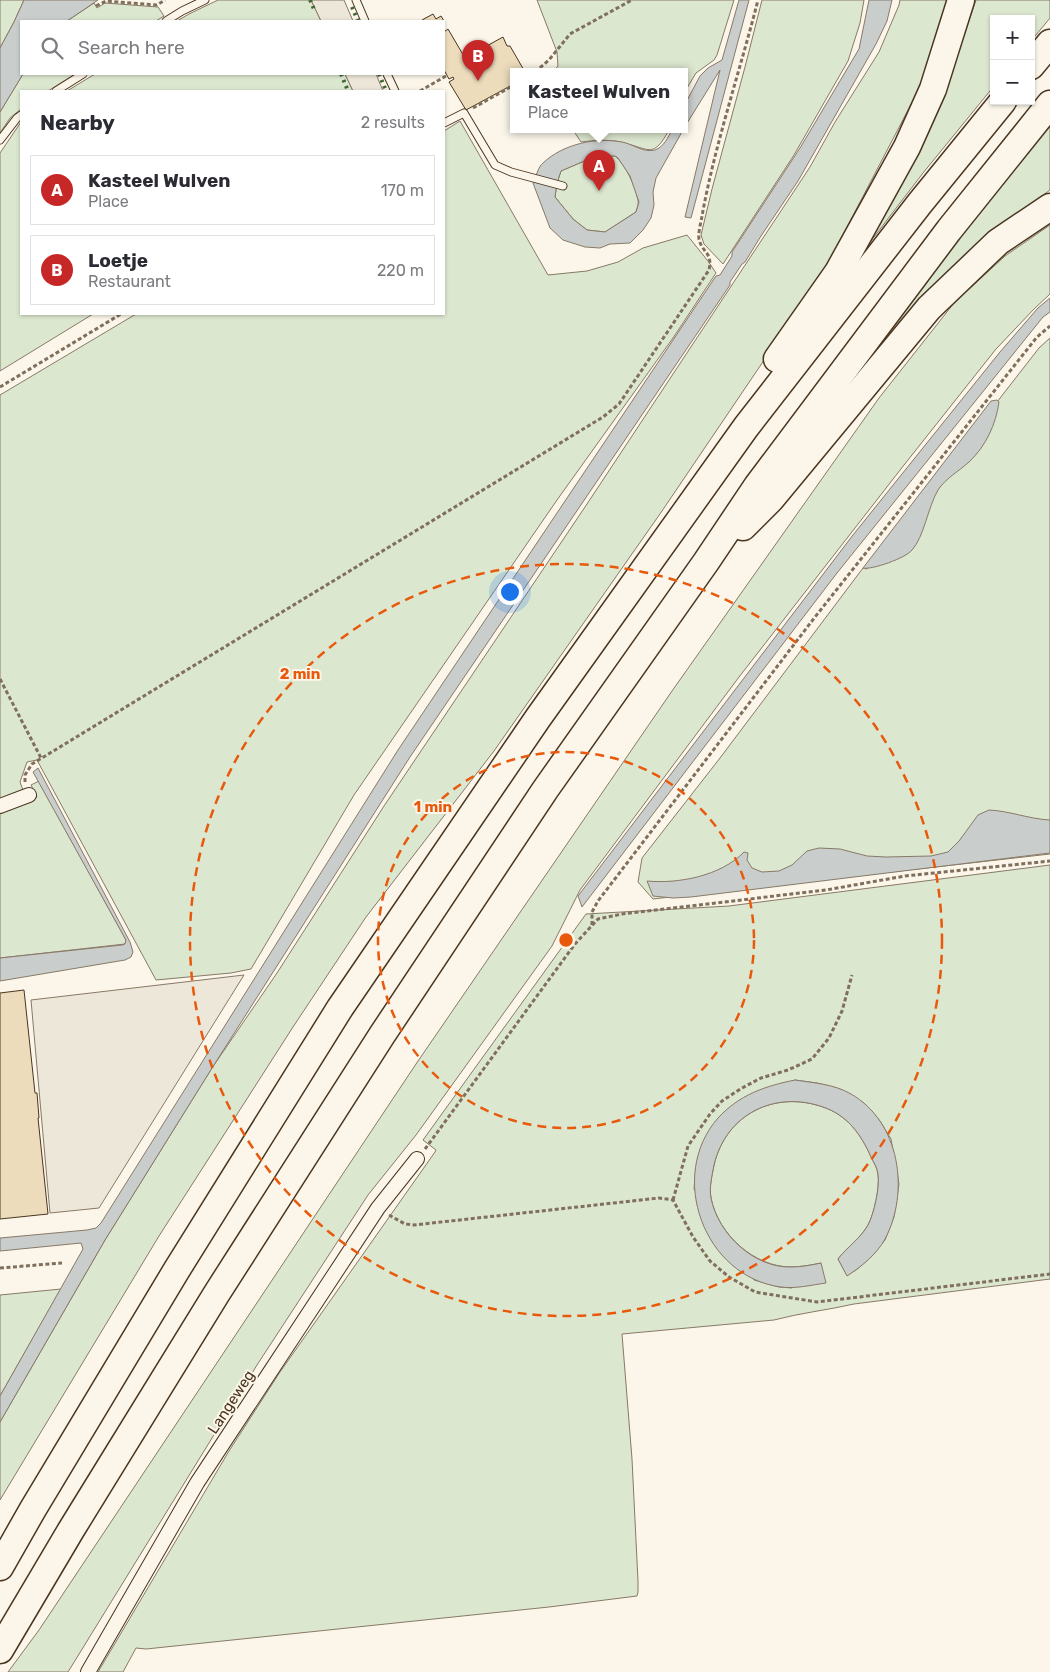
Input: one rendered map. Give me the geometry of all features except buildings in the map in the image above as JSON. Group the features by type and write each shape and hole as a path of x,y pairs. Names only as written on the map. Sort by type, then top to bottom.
{"highway":[{"path":"538,718 568,644 790,342 838,272 907,147 933,89 962,0"},
{"path":"1035,61 1050,43"},
{"path":"0,1650 212,1302 382,1035 545,790 706,562 757,486 949,230 1050,104"},
{"path":"0,1567 176,1272 340,1008 538,718 746,427 920,203 1000,105"},
{"path":"706,562 771,499 928,308 998,242 1050,207"}],"street":[{"path":"0,806 29,794"},
{"name":"Langeweg","path":"88,1672 197,1483 378,1208 417,1159"}],"lane":[{"path":"168,20 206,0"},
{"path":"356,0 365,20"},
{"path":"58,90 81,75"},
{"path":"387,75 395,90"},
{"path":"445,122 464,113 495,165 504,170 563,186"},
{"path":"0,140 20,116"}],"path":[{"path":"96,6 106,1 157,5 164,0"},
{"path":"539,68 549,60 570,34 632,0"},
{"path":"29,794 25,783 26,775 32,764 40,758 603,417 618,404 709,270 710,256 701,246 698,237 702,213 722,131 758,0"},
{"path":"422,90 446,76"},
{"path":"464,113 510,88"},
{"path":"0,387 119,315"},
{"path":"592,925 592,912 598,901 815,617 1031,345 1050,326"},
{"path":"0,680 40,758"},
{"path":"417,1159 576,944 598,919 622,914 826,890 905,876 1050,861"},
{"path":"852,975 842,1011 829,1038 812,1059 788,1070 761,1078 722,1101 710,1114 688,1146 673,1200 693,1237 710,1261 729,1277 755,1292 817,1302 1050,1274"},
{"path":"405,1224 424,1224 659,1198 673,1200"},
{"path":"0,1268 62,1263"}],"green space":[{"path":"0,0 24,0 0,48"},
{"path":"218,0 311,0 321,20 179,20"},
{"path":"537,0 734,0 717,55 714,60 696,73 688,86 688,68 556,68 558,66 557,52"},
{"path":"762,0 864,0 860,23 848,61 794,155 723,264 704,244 701,235"},
{"path":"900,0 951,0 919,89 823,273 662,511 494,751 366,917 159,1236 0,1500 0,1422 105,1240 212,1068 277,973 384,806 810,167 835,122 879,52"},
{"path":"976,0 1050,0 1050,18 1035,36 1035,15 990,15 990,91 923,173 861,254 943,99"},
{"path":"94,3 97,8 105,3 158,7 164,16 158,20 68,20"},
{"path":"22,75 73,75 50,90 20,90 20,110 10,118 0,133 0,112"},
{"path":"93,75 345,75 353,90 69,90"},
{"path":"460,121 548,275 587,271 618,262 643,248 687,235 716,273 673,338 557,500 354,795 251,969 231,973 156,980 37,760 27,762 20,782 23,790 0,799 0,395 134,315 445,315 445,130"},
{"path":"1050,122 1050,190 992,233 852,380 919,290"},
{"path":"20,123 20,315 91,315 0,371 0,153"},
{"path":"575,133 667,133 659,145 650,150 613,141 581,142"},
{"path":"596,156 615,156 619,160 630,176 638,202 636,212 605,232 587,230 573,219 555,197 561,171"},
{"path":"1050,225 1050,294 996,349 904,465 739,677 580,890 552,946 416,1135 368,1195 257,1365 68,1672 8,1672 39,1630 416,1064 672,691 879,398 954,303 1005,256"},
{"path":"1050,338 1050,854 653,899 638,882 642,858 863,568 867,569 1039,348"},
{"path":"39,781 126,940 125,944 0,958 0,813 37,797 31,785"},
{"path":"1050,865 1050,1279 854,1304 774,1320 622,1334 632,1459 638,1581 637,1596 146,1649 136,1648 123,1672 98,1672 229,1451 280,1372 435,1152 436,1150 423,1140 586,914 729,906","holes":["795,1080 840,1089 864,1103 880,1121 891,1139 899,1184 894,1217 885,1240 871,1257 847,1275 838,1259 868,1225 878,1186 877,1169 863,1141 846,1120 823,1107 787,1102 771,1104 755,1110 729,1132 720,1147 714,1165 710,1190 711,1198 721,1224 730,1236 751,1255 777,1266 795,1267 821,1263 792,1288 779,1287 754,1280 694,1189 696,1167 702,1144"]},
{"path":"61,1289 0,1396 0,1295"}],"shaded area":[{"path":"24,0 98,0 68,20 20,20 20,75 22,75 0,112 0,48"},
{"path":"311,0 344,0 353,20 321,20"},
{"path":"739,0 749,0 691,218 685,217 720,70 688,122 688,98 700,76 708,68 722,60"},
{"path":"869,0 892,0 887,21 876,44 798,181 730,282 730,285 410,757 105,1240 0,1422 0,1396 83,1249 81,1243 0,1251 0,1238 87,1230 96,1228 101,1223 398,750 716,276 720,275 732,256 732,252 800,148 859,49"},
{"path":"345,75 376,75 383,90 353,90"},
{"path":"670,133 681,133 656,178 651,218 643,230 630,243 610,244 600,248 585,247 563,240 550,228 533,183 540,167 551,156 570,147 591,141 622,142 651,151 658,149","holes":["596,156 615,156 630,176 639,202 636,212 605,232 587,230 573,219 555,197 561,171"]},
{"path":"1050,298 1050,312 1043,317 837,573 582,907 578,896 853,535 1000,352 1038,308"},
{"path":"997,400 999,402 995,418 985,442 975,456 938,490 920,538 912,550 889,563 863,568 991,401"},
{"path":"38,768 130,942 133,952 131,957 125,960 0,981 0,958 122,945 125,944 126,940 33,772"},
{"path":"989,810 1050,820 1050,853 691,897 653,896 647,881 672,881 698,877 724,867 744,852 748,853 747,860 752,868 762,872 779,871 792,865 807,851 819,848 840,849 867,856 931,856 948,852 959,841 978,815"},
{"path":"244,975 99,1208 50,1213 31,1000"},
{"path":"795,1080 838,1088 851,1094 868,1106 890,1140 896,1159 897,1200 893,1220 878,1250 858,1269 847,1276 838,1259 868,1225 878,1186 876,1167 858,1133 846,1120 832,1111 805,1103 787,1102 771,1104 755,1110 741,1120 729,1132 720,1147 714,1165 710,1190 711,1198 721,1224 730,1236 751,1255 777,1266 795,1267 821,1263 826,1283 781,1287 754,1279 732,1265 714,1244 702,1220 695,1194 696,1167 703,1142 718,1118 726,1110 753,1093 773,1085"}],"hedge":[{"path":"310,0 314,9"},
{"path":"352,7 358,20"},
{"path":"341,75 348,90"},
{"path":"379,75 386,90"}],"place":[{"name":"Loetje","path":"478,81"},
{"name":"Kasteel Wulven","path":"599,191"}]}
